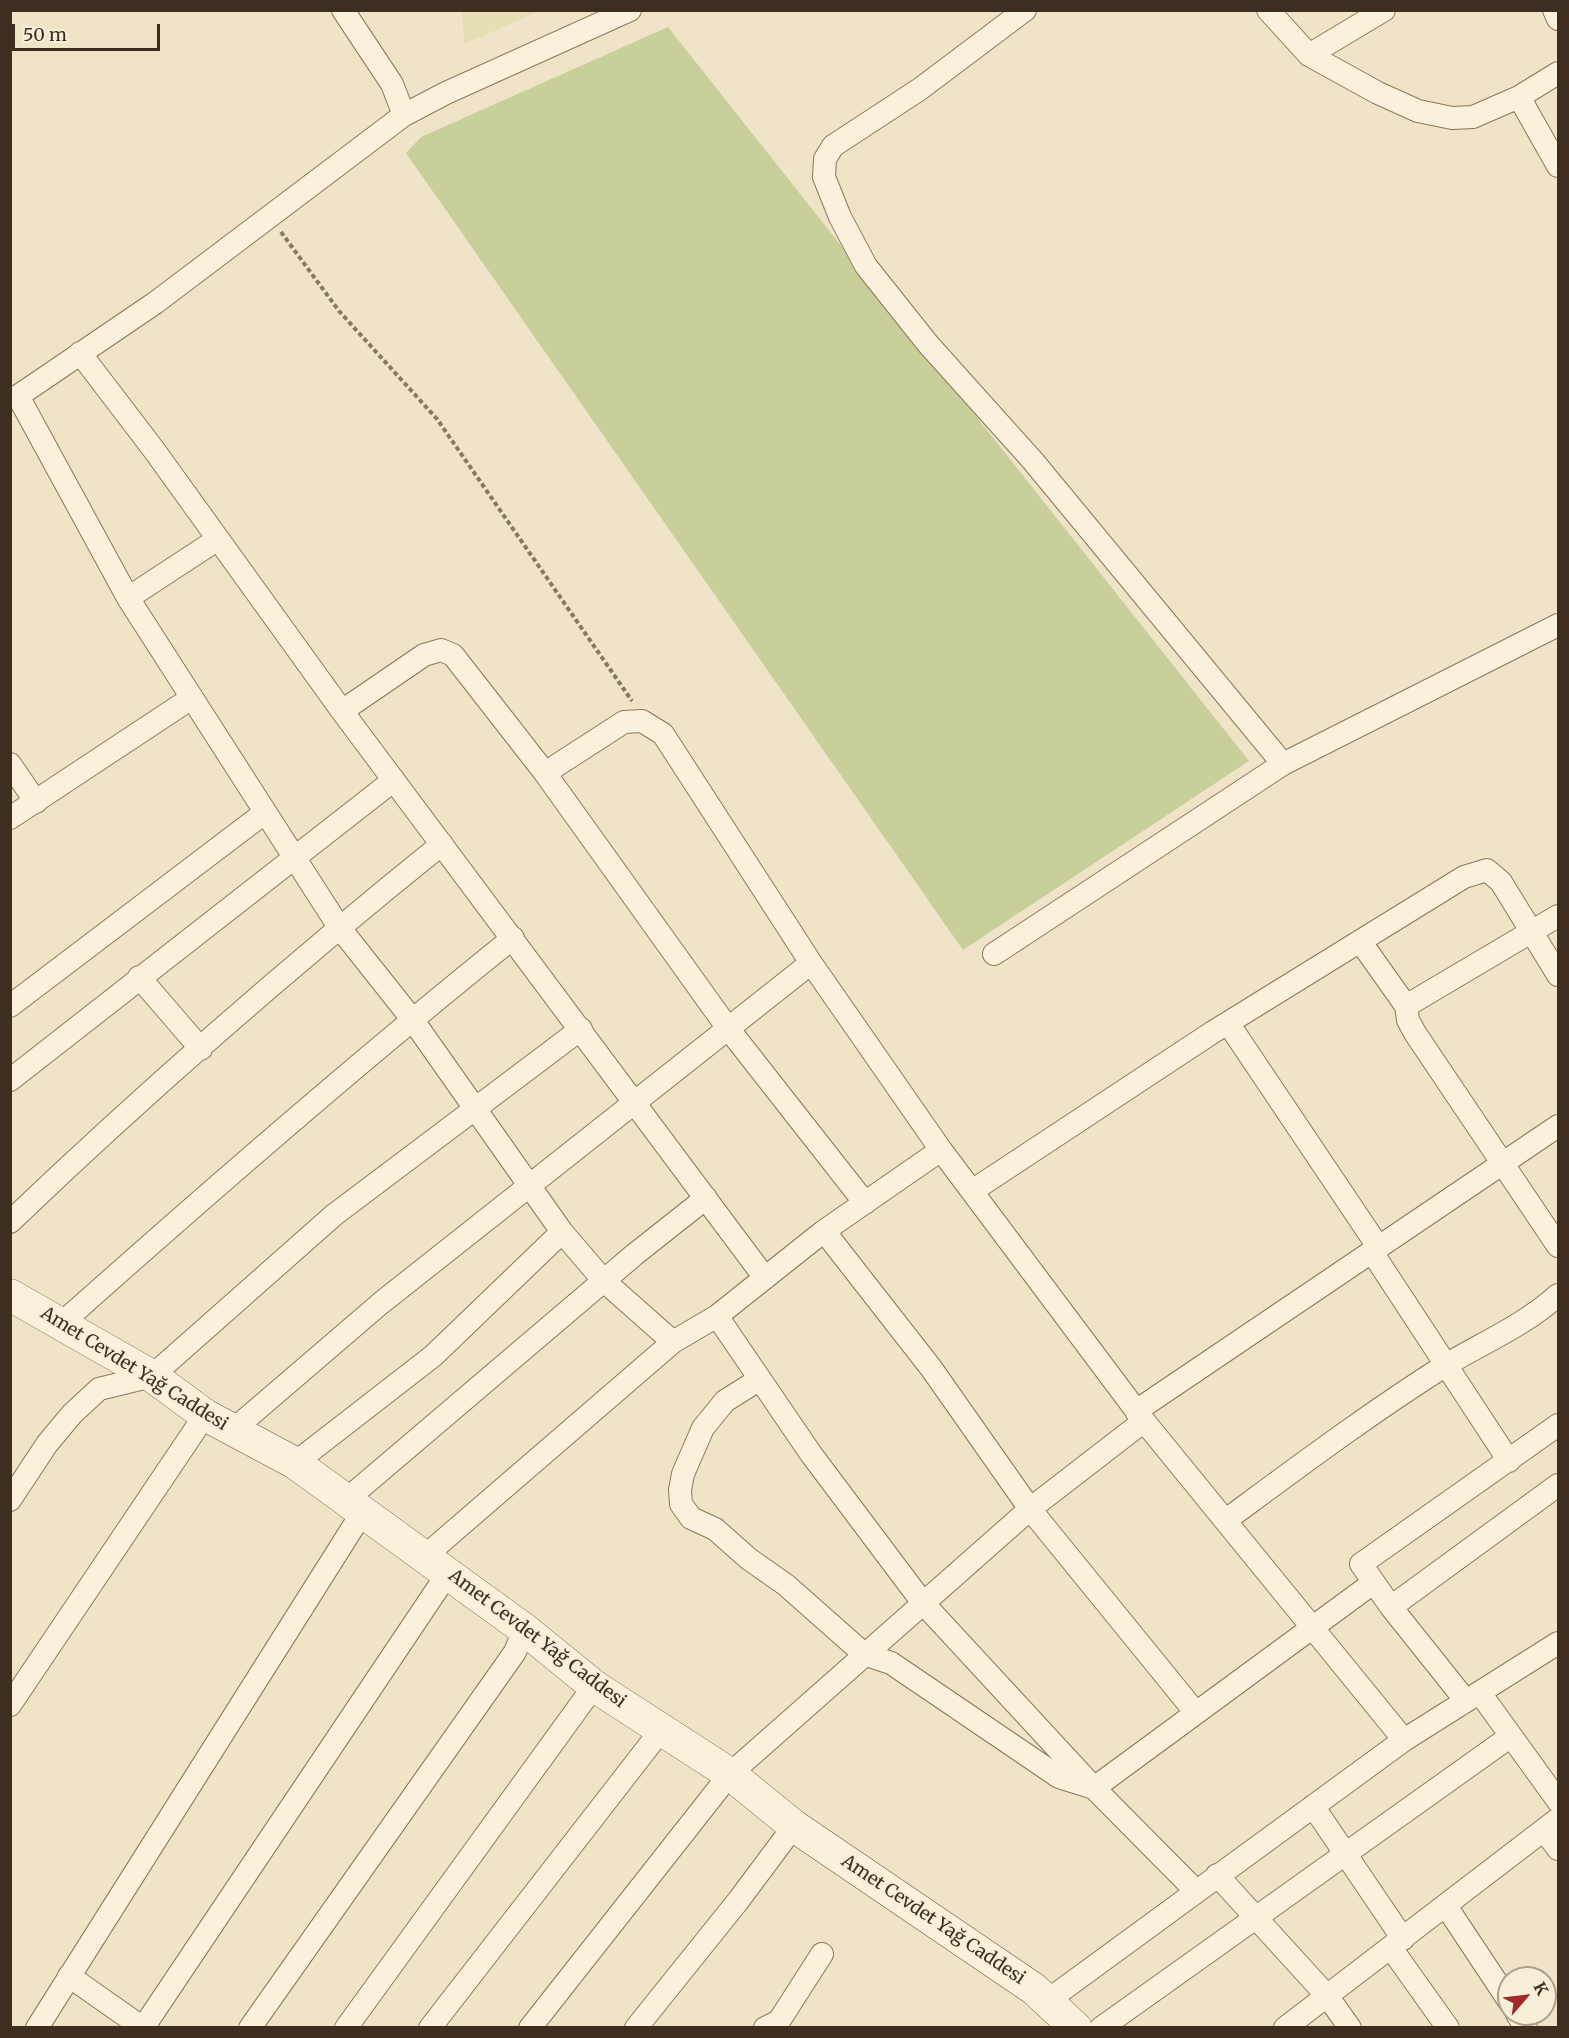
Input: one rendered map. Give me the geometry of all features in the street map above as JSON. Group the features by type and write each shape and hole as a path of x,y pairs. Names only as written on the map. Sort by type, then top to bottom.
{"street":[{"path":"343,10 392,84 404,115"},
{"path":"630,10 446,93 404,115 155,303 18,396 128,598 263,814 339,927 412,1019 562,1232 604,1281 673,1342"},
{"path":"1025,10 920,89 833,146 825,159 824,177 840,217 866,266 928,344 1033,461 1283,764"},
{"path":"1268,10 1309,56 1378,93 1418,111 1452,118 1473,117 1519,97 1558,73"},
{"path":"1309,56 1384,10"},
{"path":"1554,10 1558,19"},
{"path":"1519,97 1558,166"},
{"path":"80,353 342,711 765,1278"},
{"path":"128,598 218,539"},
{"path":"994,954 1283,764 1558,625"},
{"path":"342,711 424,655 441,650 453,655 544,773 727,1027 865,1203"},
{"path":"10,818 190,699"},
{"path":"544,773 616,726 633,720 642,721 663,734 811,963 941,1149 1140,1416 1404,1740"},
{"path":"10,764 36,802"},
{"path":"10,1080 139,977 295,860 394,780"},
{"path":"10,1006 263,814"},
{"path":"10,1222 73,1162 339,927 442,844"},
{"path":"972,1191 1228,1023 1464,877 1487,870 1501,882 1558,975"},
{"path":"1406,1006 1558,916"},
{"path":"62,1323 239,1165 412,1019 513,938"},
{"path":"1360,941 1406,1006 1408,1020 1415,1034 1505,1163 1558,1246"},
{"path":"233,1430 381,1303 636,1104 727,1027 811,963"},
{"path":"139,977 201,1049"},
{"path":"1228,1023 1376,1250 1446,1365 1509,1461"},
{"path":"10,1500 47,1444 72,1414 99,1389 152,1376 334,1215 477,1110 580,1029"},
{"path":"530,2028 730,1774 864,1654 1140,1416 1376,1250 1558,1126"},
{"path":"69,1976 143,2028 436,1564 673,1342 717,1316 824,1231 941,1149"},
{"path":"37,2028 354,1506 604,1281 706,1198"},
{"path":"824,1231 931,1368 1030,1509 1196,1713"},
{"path":"295,1463 433,1356 562,1232"},
{"name":"Amet Cevdet Yağ Caddesi","path":"10,1295 152,1376 205,1415 295,1463 524,1629 594,1686 730,1774 794,1826 1034,1989 1076,2028"},
{"path":"1226,1520 1325,1447 1446,1365 1540,1312 1558,1295"},
{"path":"717,1316 811,1454 923,1603 1094,1788 1196,1891"},
{"path":"760,1379 725,1401 703,1428 683,1474 680,1490 681,1504 691,1518 715,1529 749,1559 786,1585 864,1654 891,1662 1059,1777 1094,1788"},
{"path":"10,1705 205,1415"},
{"path":"1558,1425 1361,1564 1372,1583 1391,1607 1511,1736 1558,1801"},
{"path":"1391,1607 1558,1485"},
{"path":"1094,1788 1372,1583"},
{"path":"250,2028 515,1652 524,1629"},
{"path":"1047,2001 1404,1740 1558,1643"},
{"path":"346,2028 594,1686"},
{"path":"430,2028 662,1729"},
{"path":"1101,2028 1257,1918 1344,1852 1511,1736"},
{"path":"1313,1806 1344,1852 1448,2028"},
{"path":"1285,2028 1551,1825 1558,1849"},
{"path":"636,2028 738,1901 794,1826"},
{"path":"1217,1875 1328,1997 1350,2028"},
{"path":"1446,1906 1497,1983"},
{"path":"765,2028 779,2021 822,1954"}],"path":[{"path":"270,217 339,311 437,419 600,654 642,721"}],"shaded area":[{"path":"462,10 540,10 540,11 464,44"}],"green space":[{"path":"668,27 1249,761 963,950 406,153 421,137"}]}
